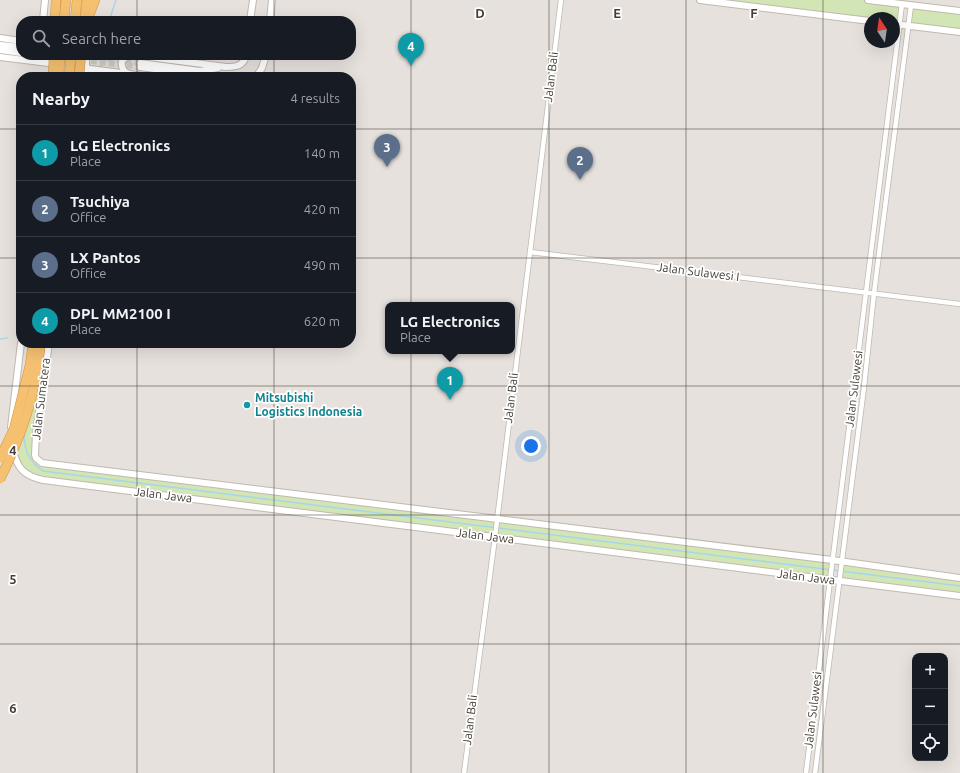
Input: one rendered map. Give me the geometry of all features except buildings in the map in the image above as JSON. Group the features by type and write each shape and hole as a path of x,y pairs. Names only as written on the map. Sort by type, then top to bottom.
{"highway":[{"path":"55,16 56,0"},
{"path":"64,16 66,0"},
{"path":"75,16 77,0"},
{"path":"86,0 86,16"},
{"path":"87,16 90,0"},
{"path":"87,16 95,0"},
{"path":"53,60 54,72"},
{"path":"59,60 59,72"},
{"path":"69,72 71,60"},
{"path":"79,72 80,60"},
{"path":"0,458 14,429 24,392 32,348"},
{"path":"37,372 40,348"},
{"path":"0,479 21,431 32,396 43,348"}],"street":[{"path":"43,16 45,0"},
{"path":"58,16 66,0"},
{"path":"250,16 252,0"},
{"path":"270,16 272,0"},
{"name":"Jalan Bali","path":"464,773 561,0"},
{"path":"700,0 864,20"},
{"path":"868,0 960,11"},
{"name":"Jalan Sulawesi","path":"900,12 902,4"},
{"name":"Jalan Sulawesi","path":"815,773 911,5"},
{"path":"900,25 960,32"},
{"path":"0,38 16,40"},
{"path":"0,45 16,47"},
{"name":"Jalan Sulawesi","path":"806,773 866,292 894,48"},
{"path":"0,50 16,52"},
{"path":"0,57 16,59"},
{"path":"24,60 57,64"},
{"path":"55,60 57,64"},
{"path":"55,72 58,60"},
{"path":"85,72 86,60"},
{"path":"122,60 121,62 122,67 126,72"},
{"path":"172,60 235,67 241,64 244,60"},
{"path":"259,72 264,60"},
{"path":"181,72 140,65 200,71 226,67"},
{"path":"86,68 111,72"},
{"name":"Jalan Sulawesi I","path":"530,252 960,304"},
{"name":"Jalan Sumatera","path":"16,462 11,444 12,421 20,348"},
{"name":"Jalan Sumatera","path":"35,455 36,434 48,348"},
{"name":"Jalan Jawa","path":"35,455 36,458 42,463 960,578"},
{"name":"Jalan Jawa","path":"16,462 21,470 27,475 36,479 495,535 960,596"}],"shaded area":[{"path":"0,0 960,0 960,773 0,773"}],"green space":[{"path":"700,0 868,0 902,4 900,18 900,12 864,12 864,17"},
{"path":"911,5 960,11 960,32 908,26"},
{"path":"45,375 35,455 39,461 832,560 830,579 36,479 15,460 24,439 39,379"},
{"path":"842,562 960,578 960,596 839,581"}],"waterway":[{"path":"111,16 116,0"},
{"path":"101,69 102,60"},
{"path":"0,339 7,338"},
{"path":"24,434 25,445 31,460 43,471 960,586"}],"tunnel":[{"path":"82,60 140,67"},
{"path":"118,60 140,63"}],"place":[{"name":"DPL MM2100 I","path":"411,66"},
{"name":"LX Pantos","path":"387,167"},
{"name":"Tsuchiya","path":"580,180"},
{"name":"LG Electronics","path":"450,400"},
{"name":"Mitsubishi Logistics Indonesia","path":"247,405"}]}
